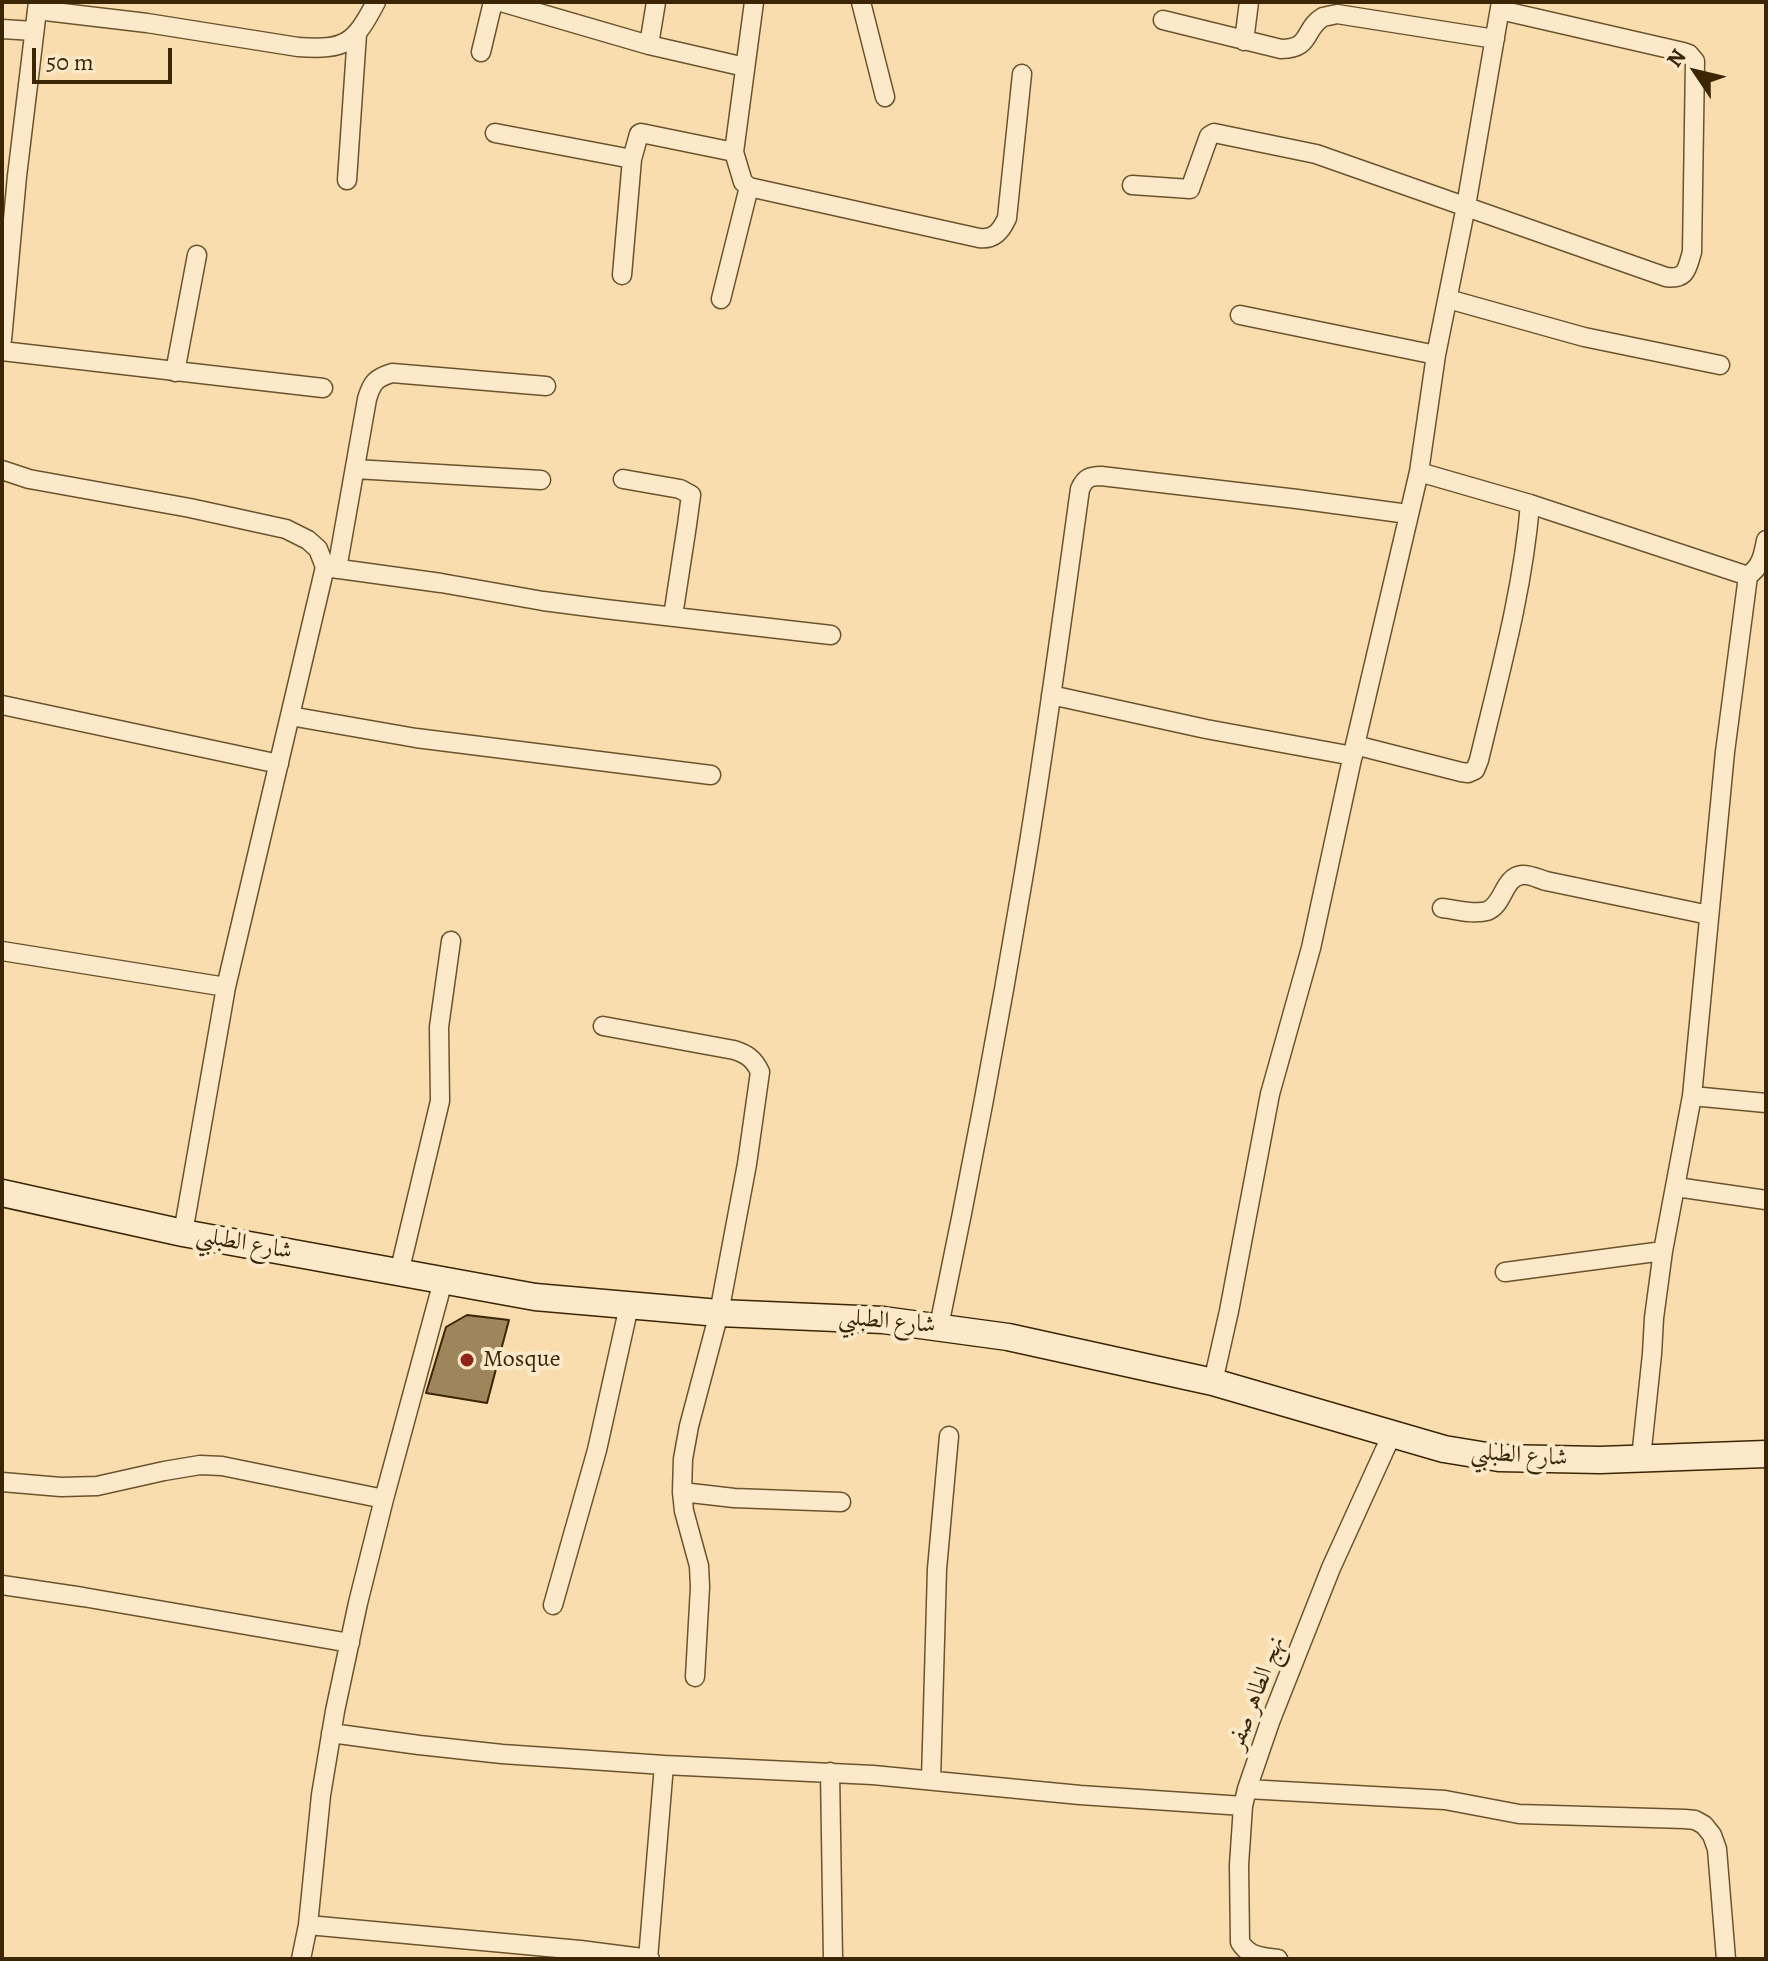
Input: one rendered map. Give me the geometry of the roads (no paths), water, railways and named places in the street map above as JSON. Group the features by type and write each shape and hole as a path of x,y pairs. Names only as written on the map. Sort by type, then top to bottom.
{"street":[{"path":"2,340 10,175 37,6 309,48 339,46 357,34 376,2"},
{"path":"481,52 493,2"},
{"path":"501,2 649,45 745,67"},
{"path":"649,45 656,2"},
{"path":"754,2 734,152 738,172 749,187 979,238 996,235 1007,218 1022,74"},
{"path":"861,2 885,97"},
{"path":"1244,41 1249,2"},
{"path":"1132,185 1190,189 1209,136 1214,133 1316,154 1466,206 1666,277 1675,278 1687,269 1692,252 1695,61 1683,52 1500,6 1466,206 1436,355 1419,472 1311,948 1270,1094 1213,1382"},
{"path":"1163,20 1281,49 1294,49 1324,17 1337,14 1495,39"},
{"path":"2,29 34,31"},
{"path":"347,180 357,34"},
{"path":"495,133 632,159"},
{"path":"622,275 632,159 637,137 641,133 734,152"},
{"path":"721,299 749,187"},
{"path":"175,372 197,255"},
{"path":"1448,299 1584,337 1720,365"},
{"path":"1240,315 1436,355"},
{"path":"2,351 323,388"},
{"path":"183,1233 226,987 290,716 331,568 373,381 392,373 546,386"},
{"path":"355,469 541,480"},
{"path":"2,470 29,479 162,502 286,529 318,549 331,568 558,603 831,635"},
{"path":"1419,472 1530,504 1748,576"},
{"path":"939,1326 973,1162 1023,878 1083,482 1091,476 1408,514"},
{"path":"623,479 680,489 691,495 673,616"},
{"path":"1051,695 1206,729 1354,750 1468,773 1475,770 1479,760 1511,629 1528,534 1530,504"},
{"path":"1641,1458 1663,1251 1692,1096 1725,752 1748,576 1762,560 1766,540"},
{"path":"2,705 279,764"},
{"path":"290,716 416,738 711,775"},
{"path":"1442,908 1488,911 1499,901 1514,878 1523,874 1709,915"},
{"path":"399,1273 440,1101 439,1027 451,941"},
{"path":"2,951 226,987"},
{"path":"603,1026 734,1050 755,1061 760,1072 747,1164 719,1313 683,1459 684,1511 699,1566 695,1677"},
{"path":"1692,1096 1766,1103"},
{"path":"1676,1187 1766,1200"},
{"name":"شارع الطبلبي","path":"2,1193 183,1233 535,1297 719,1313 883,1320 939,1326 1075,1351 1213,1382 1444,1449 1499,1458 1559,1460 1766,1454"},
{"path":"1505,1272 1663,1251"},
{"path":"301,1959 308,1925 321,1795 331,1733 384,1499 443,1281"},
{"path":"553,1605 597,1450 629,1306"},
{"name":"نهج الطاهر صفر","path":"1278,1959 1239,1954 1239,1865 1245,1798 1270,1722 1331,1568 1392,1434"},
{"path":"931,1780 937,1569 949,1436"},
{"path":"2,1482 61,1487 97,1486 200,1465 222,1466 384,1499"},
{"path":"682,1492 734,1498 841,1502"},
{"path":"2,1585 350,1643"},
{"path":"331,1733 502,1754 830,1772 1080,1795 1445,1800 1527,1815 1695,1820 1712,1835 1717,1849 1726,1959"},
{"path":"308,1925 649,1959 664,1765"},
{"path":"830,1772 833,1959"}],"place":[{"name":"Mosque","path":"467,1360"}]}
